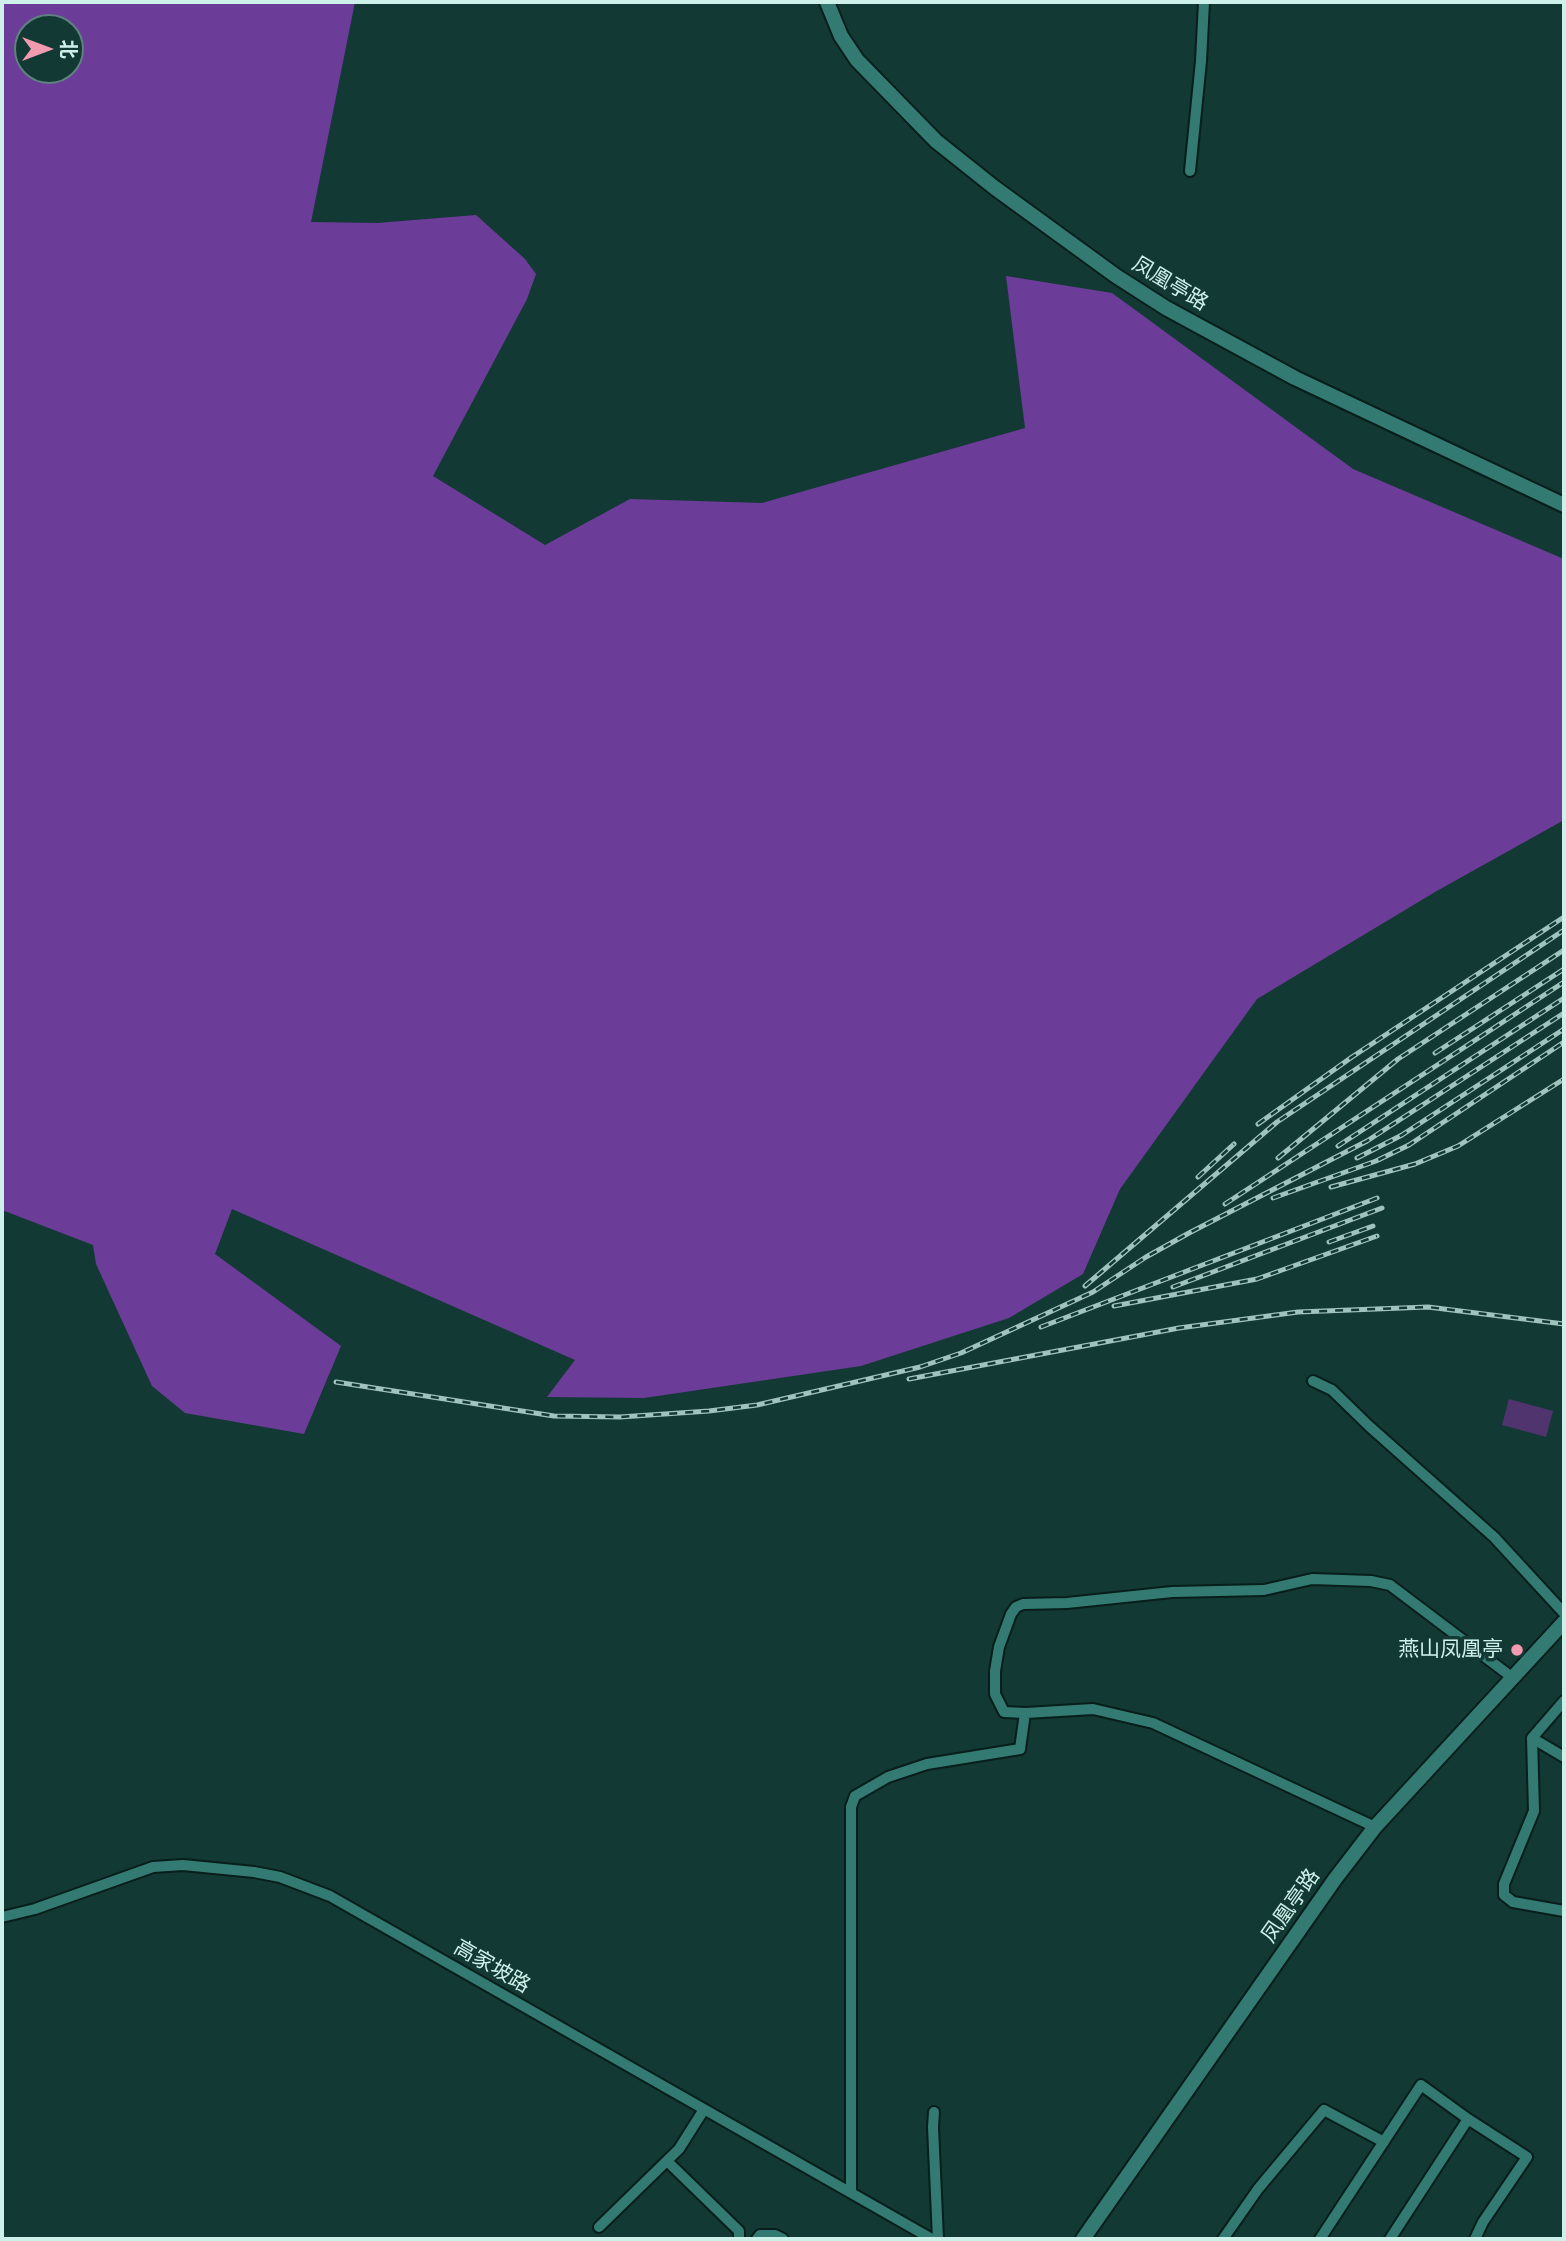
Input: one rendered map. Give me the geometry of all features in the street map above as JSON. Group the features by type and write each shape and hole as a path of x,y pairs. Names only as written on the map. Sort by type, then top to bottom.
{"street":[{"name":"凤凰亭路","path":"827,2 841,36 858,60 936,141 995,188 1116,276 1166,308 1284,372 1564,505"},
{"path":"1190,171 1204,2"},
{"path":"1313,1381 1332,1390 1494,1537 1564,1620"},
{"path":"1376,1827 1153,1723 1093,1709 1004,1712 995,1694 995,1671 999,1647 1016,1607 1130,1594 1264,1590 1312,1579 1346,1578 1371,1581 1390,1586 1513,1678"},
{"name":"凤凰亭路","path":"1083,2239 1335,1879 1376,1827 1564,1620"},
{"path":"1564,1701 1532,1738 1534,1811 1504,1884 1504,1895 1513,1902 1564,1910"},
{"path":"851,2193 851,1807 855,1796 888,1777 927,1764 1020,1749 1025,1713"},
{"path":"1532,1738 1564,1757"},
{"name":"高家坡路","path":"2,1917 36,1909 153,1867 183,1865 280,1877 330,1896 932,2239"},
{"path":"1320,2239 1421,2085 1527,2157 1483,2222 1475,2239"},
{"path":"1223,2239 1258,2189 1324,2110 1384,2142"},
{"path":"599,2227 679,2149 703,2111"},
{"path":"934,2112 939,2239"},
{"path":"1390,2239 1468,2119"},
{"path":"667,2161 739,2231 739,2239"},
{"path":"757,2239 760,2235 775,2235 783,2239"}],"shaded area":[{"path":"2,2 355,2 311,222 377,223 476,215 525,259 536,274 527,299 433,476 545,545 630,499 762,503 1025,428 1006,276 1112,293 1353,469 1564,559 1564,820 1435,892 1257,999 1120,1189 1083,1274 1009,1318 861,1366 644,1398 547,1397 575,1360 232,1209 215,1254 341,1346 304,1434 185,1413 152,1386 96,1264 93,1245 2,1210"},
{"path":"1509,1399 1553,1411 1546,1437 1502,1425"}],"railway":[{"path":"1258,1124 1352,1057 1564,917"},
{"path":"1085,1286 1277,1122 1564,930"},
{"path":"1278,1158 1398,1059 1564,950"},
{"path":"1435,1053 1564,969"},
{"path":"1225,1204 1564,982"},
{"path":"1338,1146 1564,998"},
{"path":"336,1382 554,1416 620,1417 757,1405 920,1367 961,1353 1093,1292 1189,1233 1367,1141 1564,1013"},
{"path":"1357,1158 1402,1135 1564,1029"},
{"path":"1273,1198 1376,1161 1409,1145 1564,1042"},
{"path":"1331,1187 1415,1164 1458,1146 1564,1079"},
{"path":"1198,1177 1234,1144"},
{"path":"1041,1327 1377,1198"},
{"path":"1173,1287 1382,1208"},
{"path":"1329,1242 1373,1226"},
{"path":"1114,1306 1257,1279 1377,1236"},
{"path":"909,1379 1179,1328 1298,1312 1428,1307 1564,1324"}],"place":[{"name":"燕山凤凰亭","path":"1517,1650"}]}
